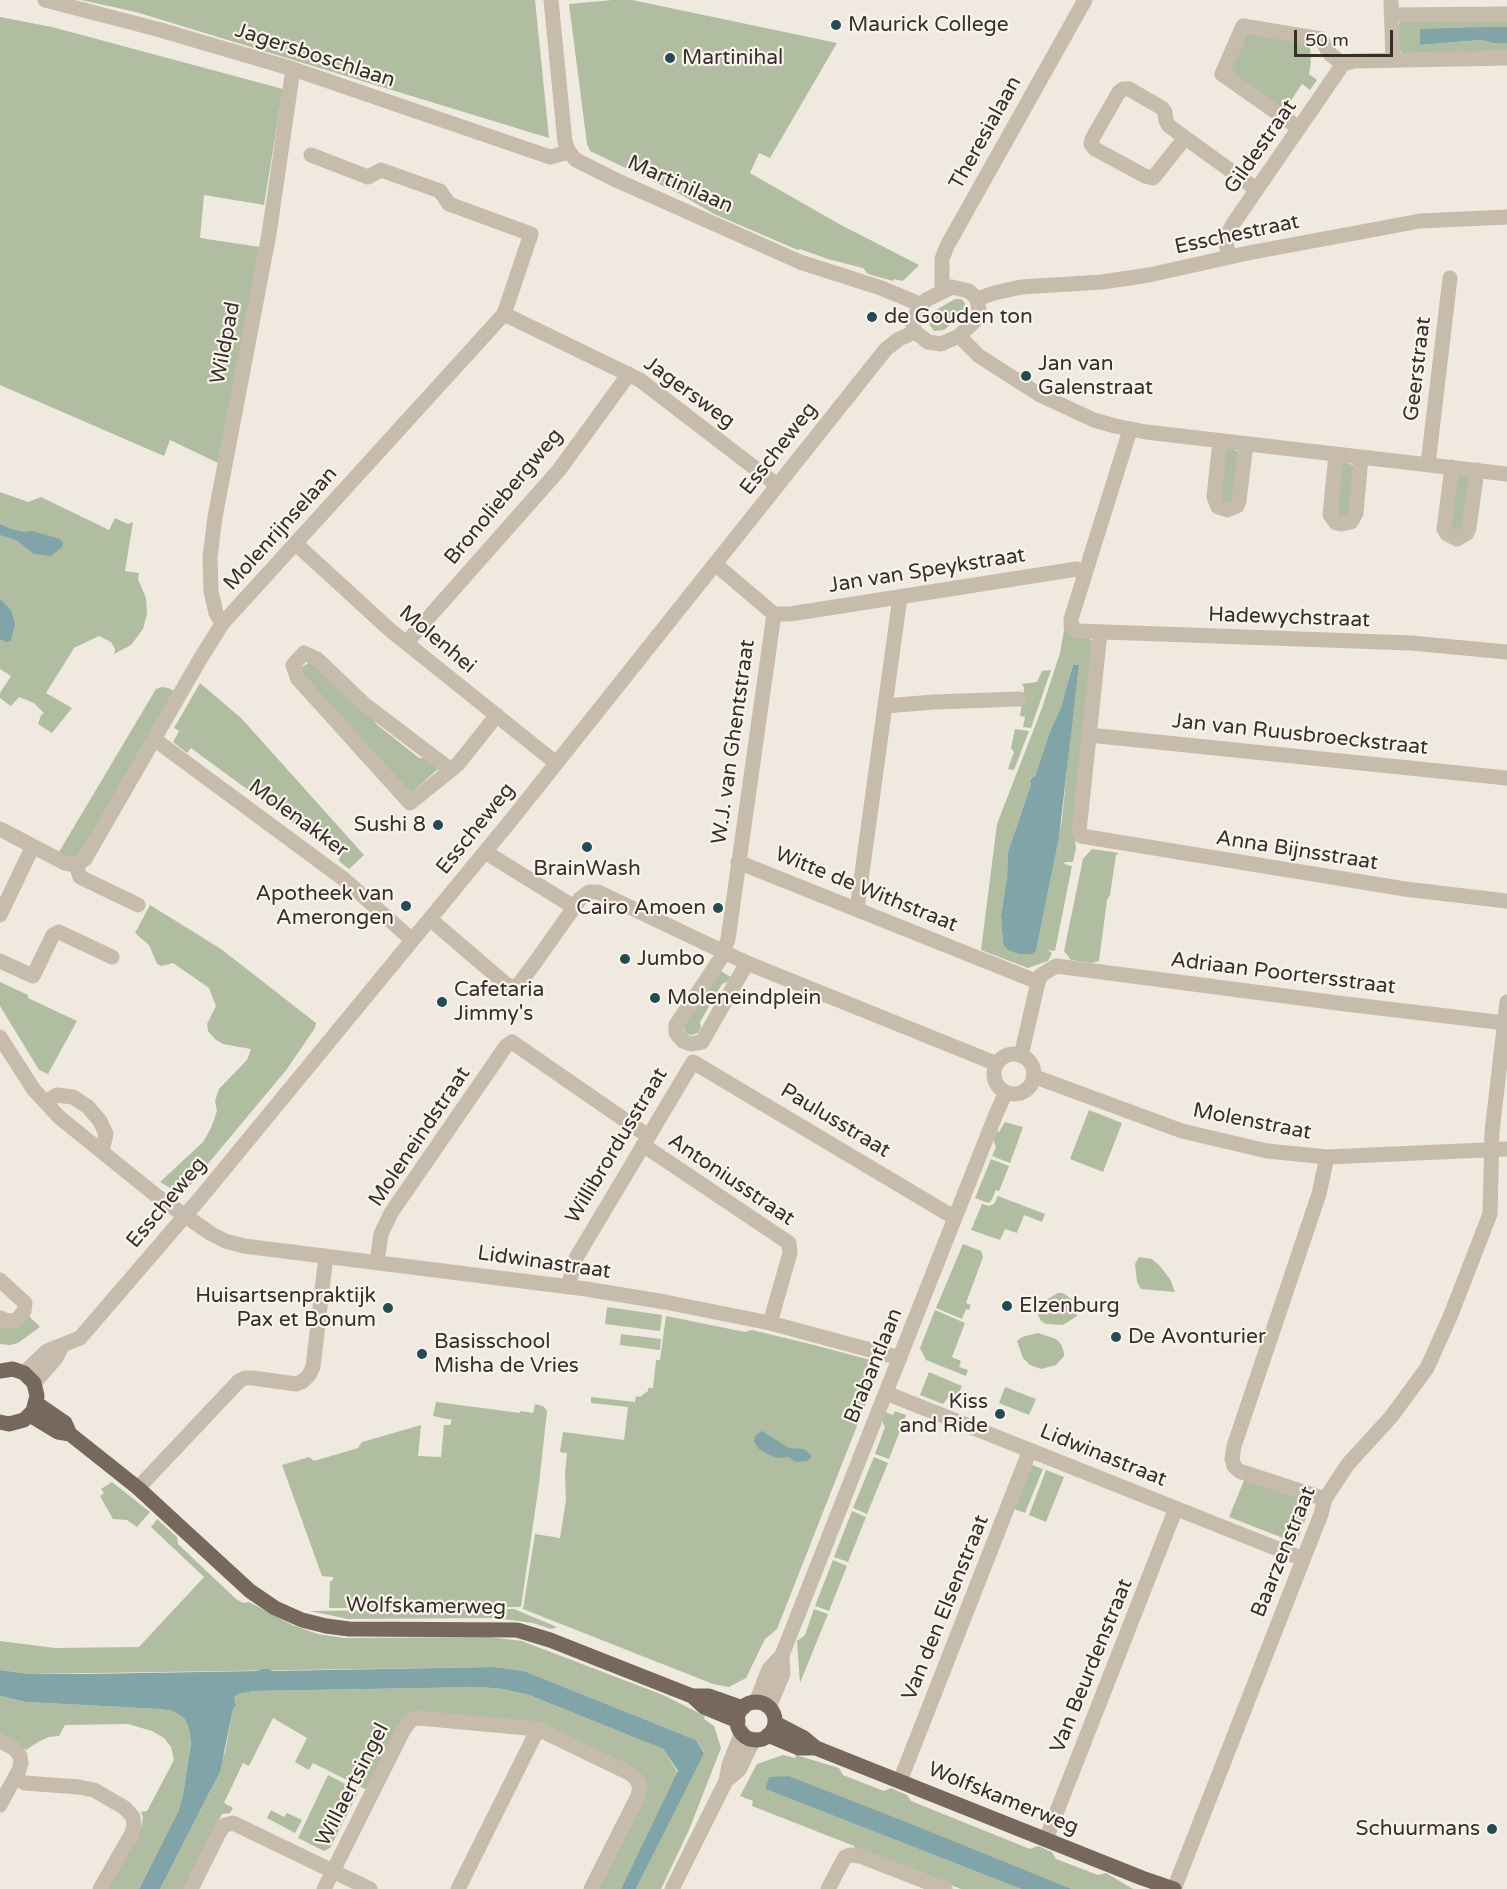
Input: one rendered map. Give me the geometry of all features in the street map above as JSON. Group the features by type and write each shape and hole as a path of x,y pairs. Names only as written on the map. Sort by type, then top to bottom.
{"main road":[{"path":"0,1371 13,1369 29,1378 36,1389 33,1409 17,1423 0,1423"},
{"name":"Wolfskamerweg","path":"33,1409 65,1423 70,1434 138,1488 250,1591 275,1608 302,1620 349,1629 518,1630 550,1640 692,1696 709,1696 799,1748 816,1748 1174,1889"}],"street":[{"name":"Jagersboschlaan","path":"45,0 157,29 293,69 550,157 569,152"},
{"path":"551,0 563,128 569,152"},
{"name":"Theresialaan","path":"942,291 942,259 946,246 1085,0"},
{"path":"1393,60 1391,8 1507,14"},
{"path":"1299,128 1222,74 1243,26 1321,39 1330,54 1343,64 1355,61 1507,58"},
{"name":"Gildestraat","path":"1229,257 1225,239 1256,189 1343,64"},
{"name":"Wildpad","path":"222,624 216,613 212,591 210,557 215,517 269,234 293,69"},
{"path":"1185,138 1153,178 1095,149 1091,144 1119,92 1129,89 1162,108 1169,126 1256,189"},
{"name":"Martinilaan","path":"569,152 576,160 600,173 790,257 881,288 922,305"},
{"name":"Molenrijnselaan","path":"76,866 85,859 222,624 504,314 531,234 448,204 440,191 381,170 368,177 311,155"},
{"name":"Esschestraat","path":"977,299 1021,287 1127,279 1420,221 1507,217"},
{"name":"Geerstraat","path":"1428,464 1450,278"},
{"path":"952,287 963,288 977,299 979,310 975,321 959,336 941,344 934,344 915,332 914,319 922,305 942,291 952,287"},
{"name":"Jagersweg","path":"504,314 648,385 777,485"},
{"name":"Esscheweg","path":"29,1378 56,1358 62,1346 80,1338 485,852 886,349 915,332"},
{"path":"959,336 979,356 1040,395 1094,420 1130,430 1507,474"},
{"name":"Bronoliebergweg","path":"406,643 559,470 628,374"},
{"path":"1086,571 1130,430"},
{"path":"1220,441 1214,497 1218,507 1227,510 1237,506 1239,501 1246,444"},
{"path":"1336,454 1329,510 1332,520 1341,525 1351,522 1356,513 1361,458"},
{"path":"1452,467 1444,529 1452,538 1463,537 1469,528 1477,470"},
{"name":"Molenhei","path":"295,543 406,643 556,763"},
{"name":"W.J. van Ghentstraat","path":"715,564 774,614 728,939 723,952"},
{"name":"Jan van Speykstraat","path":"774,614 789,614 1077,569 1086,571"},
{"name":"Hadewychstraat","path":"1086,571 1071,619 1071,625 1077,631 1411,643 1507,652"},
{"path":"856,909 900,597"},
{"path":"1089,735 1100,632"},
{"path":"451,770 364,704 317,659 304,653 294,665 298,679 410,802 451,770 458,764 497,715"},
{"path":"885,706 1019,699"},
{"name":"Jan van Ruusbroeckstraat","path":"1089,735 1507,778"},
{"name":"Anna Bijnsstraat","path":"1089,735 1079,831 1081,836 1405,890 1507,901"},
{"name":"Molenakker","path":"154,740 345,880 412,940"},
{"path":"0,829 71,866 76,866 80,877 138,905"},
{"path":"0,915 33,846"},
{"path":"485,852 574,907"},
{"name":"Witte de Withstraat","path":"738,862 1038,982"},
{"path":"430,919 507,985 514,987 519,984 574,907 589,892 598,892 747,963 997,1064"},
{"path":"0,961 33,976 53,935 59,932 112,957"},
{"path":"723,952 711,974 676,1025 676,1033 683,1041 691,1044 702,1042 747,963"},
{"name":"Adriaan Poortersstraat","path":"1038,982 1041,975 1056,966 1505,1023"},
{"path":"1021,1056 1038,982"},
{"name":"Baarzenstraat","path":"1174,1889 1304,1559 1325,1499 1348,1464 1391,1418 1416,1385 1436,1350 1490,1214 1491,1150 1501,1102 1507,1002"},
{"name":"Lidwinastraat","path":"0,1036 34,1090 59,1117 158,1197 225,1241 244,1246 568,1287 665,1302 770,1323 900,1358"},
{"name":"Moleneindstraat","path":"377,1262 381,1234 391,1213 506,1046 512,1042 518,1044 645,1141"},
{"path":"1006,1056 1021,1056 1032,1066 1033,1076 1027,1089 1014,1094 1006,1092 995,1081 994,1069 1006,1056"},
{"name":"Willibrordusstraat","path":"568,1287 576,1258 693,1062"},
{"name":"Paulusstraat","path":"693,1062 955,1218"},
{"name":"Molenstraat","path":"1033,1076 1204,1137 1267,1151 1327,1157 1507,1149"},
{"name":"Brabantlaan","path":"672,1889 726,1781 739,1770 755,1721 783,1674 782,1655 1006,1092"},
{"path":"45,1101 57,1095 73,1097 88,1107 100,1121 106,1134 102,1151"},
{"name":"Antoniusstraat","path":"645,1141 789,1244 790,1253 770,1323"},
{"path":"1325,1499 1239,1471 1234,1466 1232,1453 1319,1194 1327,1157"},
{"path":"138,1488 239,1381 253,1378 296,1384 309,1375 313,1367 326,1256"},
{"path":"0,1318 7,1321 17,1320 24,1311 25,1303 2,1286"},
{"name":"Lidwinastraat","path":"886,1393 1304,1559"},
{"name":"Van den Elsenstraat","path":"900,1781 1030,1450"},
{"name":"Van Beurdenstraat","path":"1046,1839 1176,1508"},
{"name":"Willaertsingel","path":"334,1870 404,1729 412,1719 431,1718 538,1729 631,1774 636,1779 640,1786 638,1796 591,1889"},
{"path":"458,1889 538,1729"},
{"path":"0,1741 15,1749 20,1756 21,1763 0,1804"},
{"path":"15,1778 25,1783 94,1790 125,1808 133,1816 134,1826 131,1835 100,1889"},
{"path":"191,1889 220,1831 225,1825 233,1822 370,1889"},
{"path":"828,1889 845,1857 850,1855 860,1856 945,1889"},
{"path":"324,1889 334,1870"}],"green space":[{"path":"81,0 535,0 549,138 136,12"},
{"path":"632,0 837,43 770,158 759,153 750,173 841,225 919,265 902,281 894,279 893,281 868,274 863,268 798,250 714,214 680,194 590,151 587,144 569,4"},
{"path":"0,17 52,27 283,89 264,205 204,195 200,238 260,247 218,463 170,440 164,456 0,385"},
{"path":"1507,19 1507,27 1420,30 1420,45 1481,40 1507,43 1507,52 1403,54 1399,50 1399,24 1403,21"},
{"path":"1244,32 1321,45 1310,46 1309,74 1317,80 1310,90 1302,84 1286,108 1294,114 1291,117 1226,73"},
{"path":"955,299 961,299 965,303 965,313 944,330 934,331 927,321 929,314"},
{"path":"1230,448 1239,452 1236,498 1226,506 1217,495 1226,449"},
{"path":"1342,463 1355,466 1351,515 1339,519 1333,508"},
{"path":"1456,476 1469,478 1465,528 1453,532 1447,521"},
{"path":"0,492 28,502 41,497 109,530 115,518 128,524 133,522 125,571 139,573 138,579 146,598 147,614 143,629 131,645 114,654 115,649 111,642 99,636 74,648 46,693 72,708 52,733 38,724 44,713 34,703 19,697 11,706 0,698 0,693 11,676 0,669"},
{"path":"1066,619 1093,642 1075,838 1076,848 1073,862 1064,864 1072,866 1055,951 1048,950 1052,953 1048,961 1028,968 981,950 997,824 1042,708 1060,653","holes":["1073,665 1079,666 1062,820 1036,951 1003,944 1001,916 1008,852 1031,784 1030,778 1035,776 1049,734 1062,708"]},
{"path":"310,662 374,717 375,723 419,758 429,758 438,769 411,793 303,676 302,667"},
{"path":"1051,670 1031,728 1023,727 1025,717 1020,716 1024,688 1021,684 1037,682 1042,671"},
{"path":"200,683 242,719 364,855 349,869 339,861 340,857 191,748 187,753 173,742 179,731 174,728"},
{"path":"162,687 176,692 75,861 59,852 156,689"},
{"path":"1015,729 1029,731 1014,770 1008,769 1014,752 1011,748"},
{"path":"1092,849 1119,853 1116,855 1110,895 1107,900 1099,961 1091,963 1071,960 1064,951 1083,859"},
{"path":"150,905 221,949 316,1023 315,1028 287,1069 182,1195 160,1182 203,1142 217,1111 215,1101 219,1089 247,1060 251,1049 223,1044 216,1040 208,1031 207,1024 216,1006 209,988 173,963 161,966 157,964 149,945 135,933"},
{"path":"721,971 732,978 722,984 700,1022 701,1027 698,1033 687,1034 683,1028 684,1022"},
{"path":"0,982 77,1021 48,1074 39,1070 0,1006"},
{"path":"1089,1110 1122,1123 1103,1172 1070,1159"},
{"path":"1005,1122 1023,1127 1010,1163 992,1156 996,1147 993,1139"},
{"path":"991,1159 1009,1166 999,1191 996,1190 988,1203 975,1198"},
{"path":"998,1196 1045,1214 1042,1222 1024,1215 1017,1233 1005,1229 1000,1240 971,1230 982,1204 989,1206 994,1204"},
{"path":"963,1244 981,1251 983,1257 966,1303 971,1305 969,1310 966,1309 962,1319 936,1308"},
{"path":"1139,1257 1152,1259 1159,1265 1170,1279 1175,1292 1141,1289 1137,1282 1135,1264"},
{"path":"1058,1293 1063,1293 1074,1301 1078,1307 1077,1316 1063,1325 1046,1324 1038,1315 1041,1307 1046,1300"},
{"path":"607,1307 662,1315 660,1331 605,1324"},
{"path":"935,1310 965,1323 952,1357 961,1361 959,1367 968,1370 966,1376 926,1360 920,1348"},
{"path":"27,1314 40,1327 18,1343 0,1344 0,1323"},
{"path":"666,1316 745,1332 752,1330 814,1345 874,1361 879,1370 777,1629 765,1639 746,1678 729,1687 713,1684 523,1609 535,1534 560,1538 566,1500 567,1453 560,1452 563,1432 624,1440 628,1407 591,1403 591,1397 635,1402 636,1396 640,1397 648,1391 648,1388 653,1388 656,1360 660,1360"},
{"path":"1038,1333 1056,1339 1061,1344 1064,1356 1056,1365 1041,1369 1030,1365 1023,1358 1017,1341 1022,1337"},
{"path":"621,1334 661,1339 660,1350 620,1345"},
{"path":"929,1372 962,1386 959,1393 950,1395 943,1404 920,1395"},
{"path":"1005,1387 1036,1399 1029,1415 999,1403"},
{"path":"436,1402 520,1413 520,1411 533,1413 535,1404 543,1406 547,1411 521,1607 329,1608 330,1581 333,1577 322,1576 282,1465 309,1457 314,1461 358,1448 362,1442 421,1425 418,1456 441,1457 444,1425 450,1425 452,1420 433,1416"},
{"path":"895,1411 906,1415 889,1459 875,1454 885,1427 882,1421 885,1412 893,1415"},
{"path":"874,1457 888,1463 867,1514 853,1508"},
{"path":"1032,1465 1043,1469 1025,1513 1014,1509"},
{"path":"1046,1470 1064,1477 1046,1522 1029,1515"},
{"path":"1245,1478 1306,1497 1304,1504 1308,1513 1297,1541 1288,1543 1282,1541 1283,1538 1229,1517"},
{"path":"112,1482 150,1512 137,1527 127,1520 113,1519 100,1496 104,1493 101,1489"},
{"path":"852,1511 866,1517 848,1562 834,1557"},
{"path":"157,1519 177,1537 178,1544 236,1599 243,1603 249,1602 292,1625 318,1634 344,1638 488,1637 522,1641 663,1695 705,1716 704,1719 714,1726 721,1748 689,1830 661,1889 636,1889 704,1752 696,1740 524,1671 493,1667 30,1674 0,1670 0,1641 55,1648 139,1647 204,1577 151,1527"},
{"path":"833,1560 847,1566 829,1611 815,1606"},
{"path":"514,1609 557,1627 551,1629 533,1623 495,1618 348,1619 310,1611"},
{"path":"814,1609 828,1614 800,1683 797,1641 805,1635"},
{"path":"480,1687 529,1695 663,1749 678,1773 621,1889 597,1889 645,1792 549,1727 411,1712 404,1717 367,1790 313,1763 309,1770 295,1762 307,1738 273,1718 249,1766 243,1763 224,1803 233,1808 230,1813 222,1814 185,1889 160,1889 212,1788 225,1752 233,1709 236,1705 234,1698 238,1694 254,1691"},
{"path":"0,1696 26,1702 160,1709 173,1711 185,1719 191,1743 183,1795 178,1812 139,1889 106,1889 142,1825 141,1812 147,1811 174,1760 171,1747 164,1738 152,1731 128,1724 65,1725 59,1736 49,1737 26,1750 0,1734"},
{"path":"783,1755 795,1758 796,1755 839,1768 843,1775 884,1791 891,1788 907,1795 911,1801 1030,1849 1038,1846 1052,1852 1056,1859 1098,1875 1106,1873 1133,1889 1072,1889 789,1776 769,1778 765,1789 1021,1889 961,1889 855,1849 854,1846 752,1806 753,1801 740,1796 757,1764"},
{"path":"328,1775 359,1791 330,1848 324,1851 298,1838"},
{"path":"271,1810 284,1817 287,1813 302,1820 295,1833 267,1818"}],"water":[{"path":"1507,27 1507,43 1481,40 1420,45 1420,29"},
{"path":"0,524 11,529 32,531 60,539 63,543 62,547 51,556 34,554 16,540 0,535"},
{"path":"0,599 11,610 15,624 11,641 6,642 0,639"},
{"path":"1073,665 1079,665 1059,837 1036,951 1032,954 1019,954 1008,950 1003,944 1001,916 1008,852 1031,778 1035,776 1049,734 1061,708"},
{"path":"762,1431 789,1448 804,1449 811,1455 811,1458 807,1461 795,1462 789,1457 777,1458 765,1453 754,1442 755,1436"},
{"path":"493,1667 524,1671 696,1740 704,1753 636,1889 621,1889 678,1771 663,1749 529,1695 480,1687 254,1691 238,1694 234,1698 236,1705 233,1709 220,1772 160,1889 139,1889 178,1812 183,1795 191,1743 185,1719 173,1711 160,1709 26,1702 0,1696 0,1670 30,1674 85,1674 258,1671 262,1669 272,1671"},
{"path":"789,1776 1072,1889 1021,1889 765,1789 769,1777"}],"place":[{"name":"Maurick College","path":"836,25"},
{"name":"Martinihal","path":"670,58"},
{"name":"de Gouden ton","path":"872,317"},
{"name":"Jan van Galenstraat","path":"1026,376"},
{"name":"Sushi 8","path":"438,825"},
{"name":"BrainWash","path":"587,847"},
{"name":"Apotheek van Amerongen","path":"406,906"},
{"name":"Cairo Amoen","path":"718,908"},
{"name":"Jumbo","path":"625,959"},
{"name":"Moleneindplein","path":"655,998"},
{"name":"Cafetaria Jimmy's","path":"442,1002"},
{"name":"Elzenburg","path":"1007,1306"},
{"name":"Huisartsenpraktijk Pax et Bonum","path":"388,1308"},
{"name":"De Avonturier","path":"1116,1337"},
{"name":"Basisschool Misha de Vries","path":"422,1354"},
{"name":"Kiss and Ride","path":"1000,1414"},
{"name":"Schuurmans","path":"1492,1829"}]}
